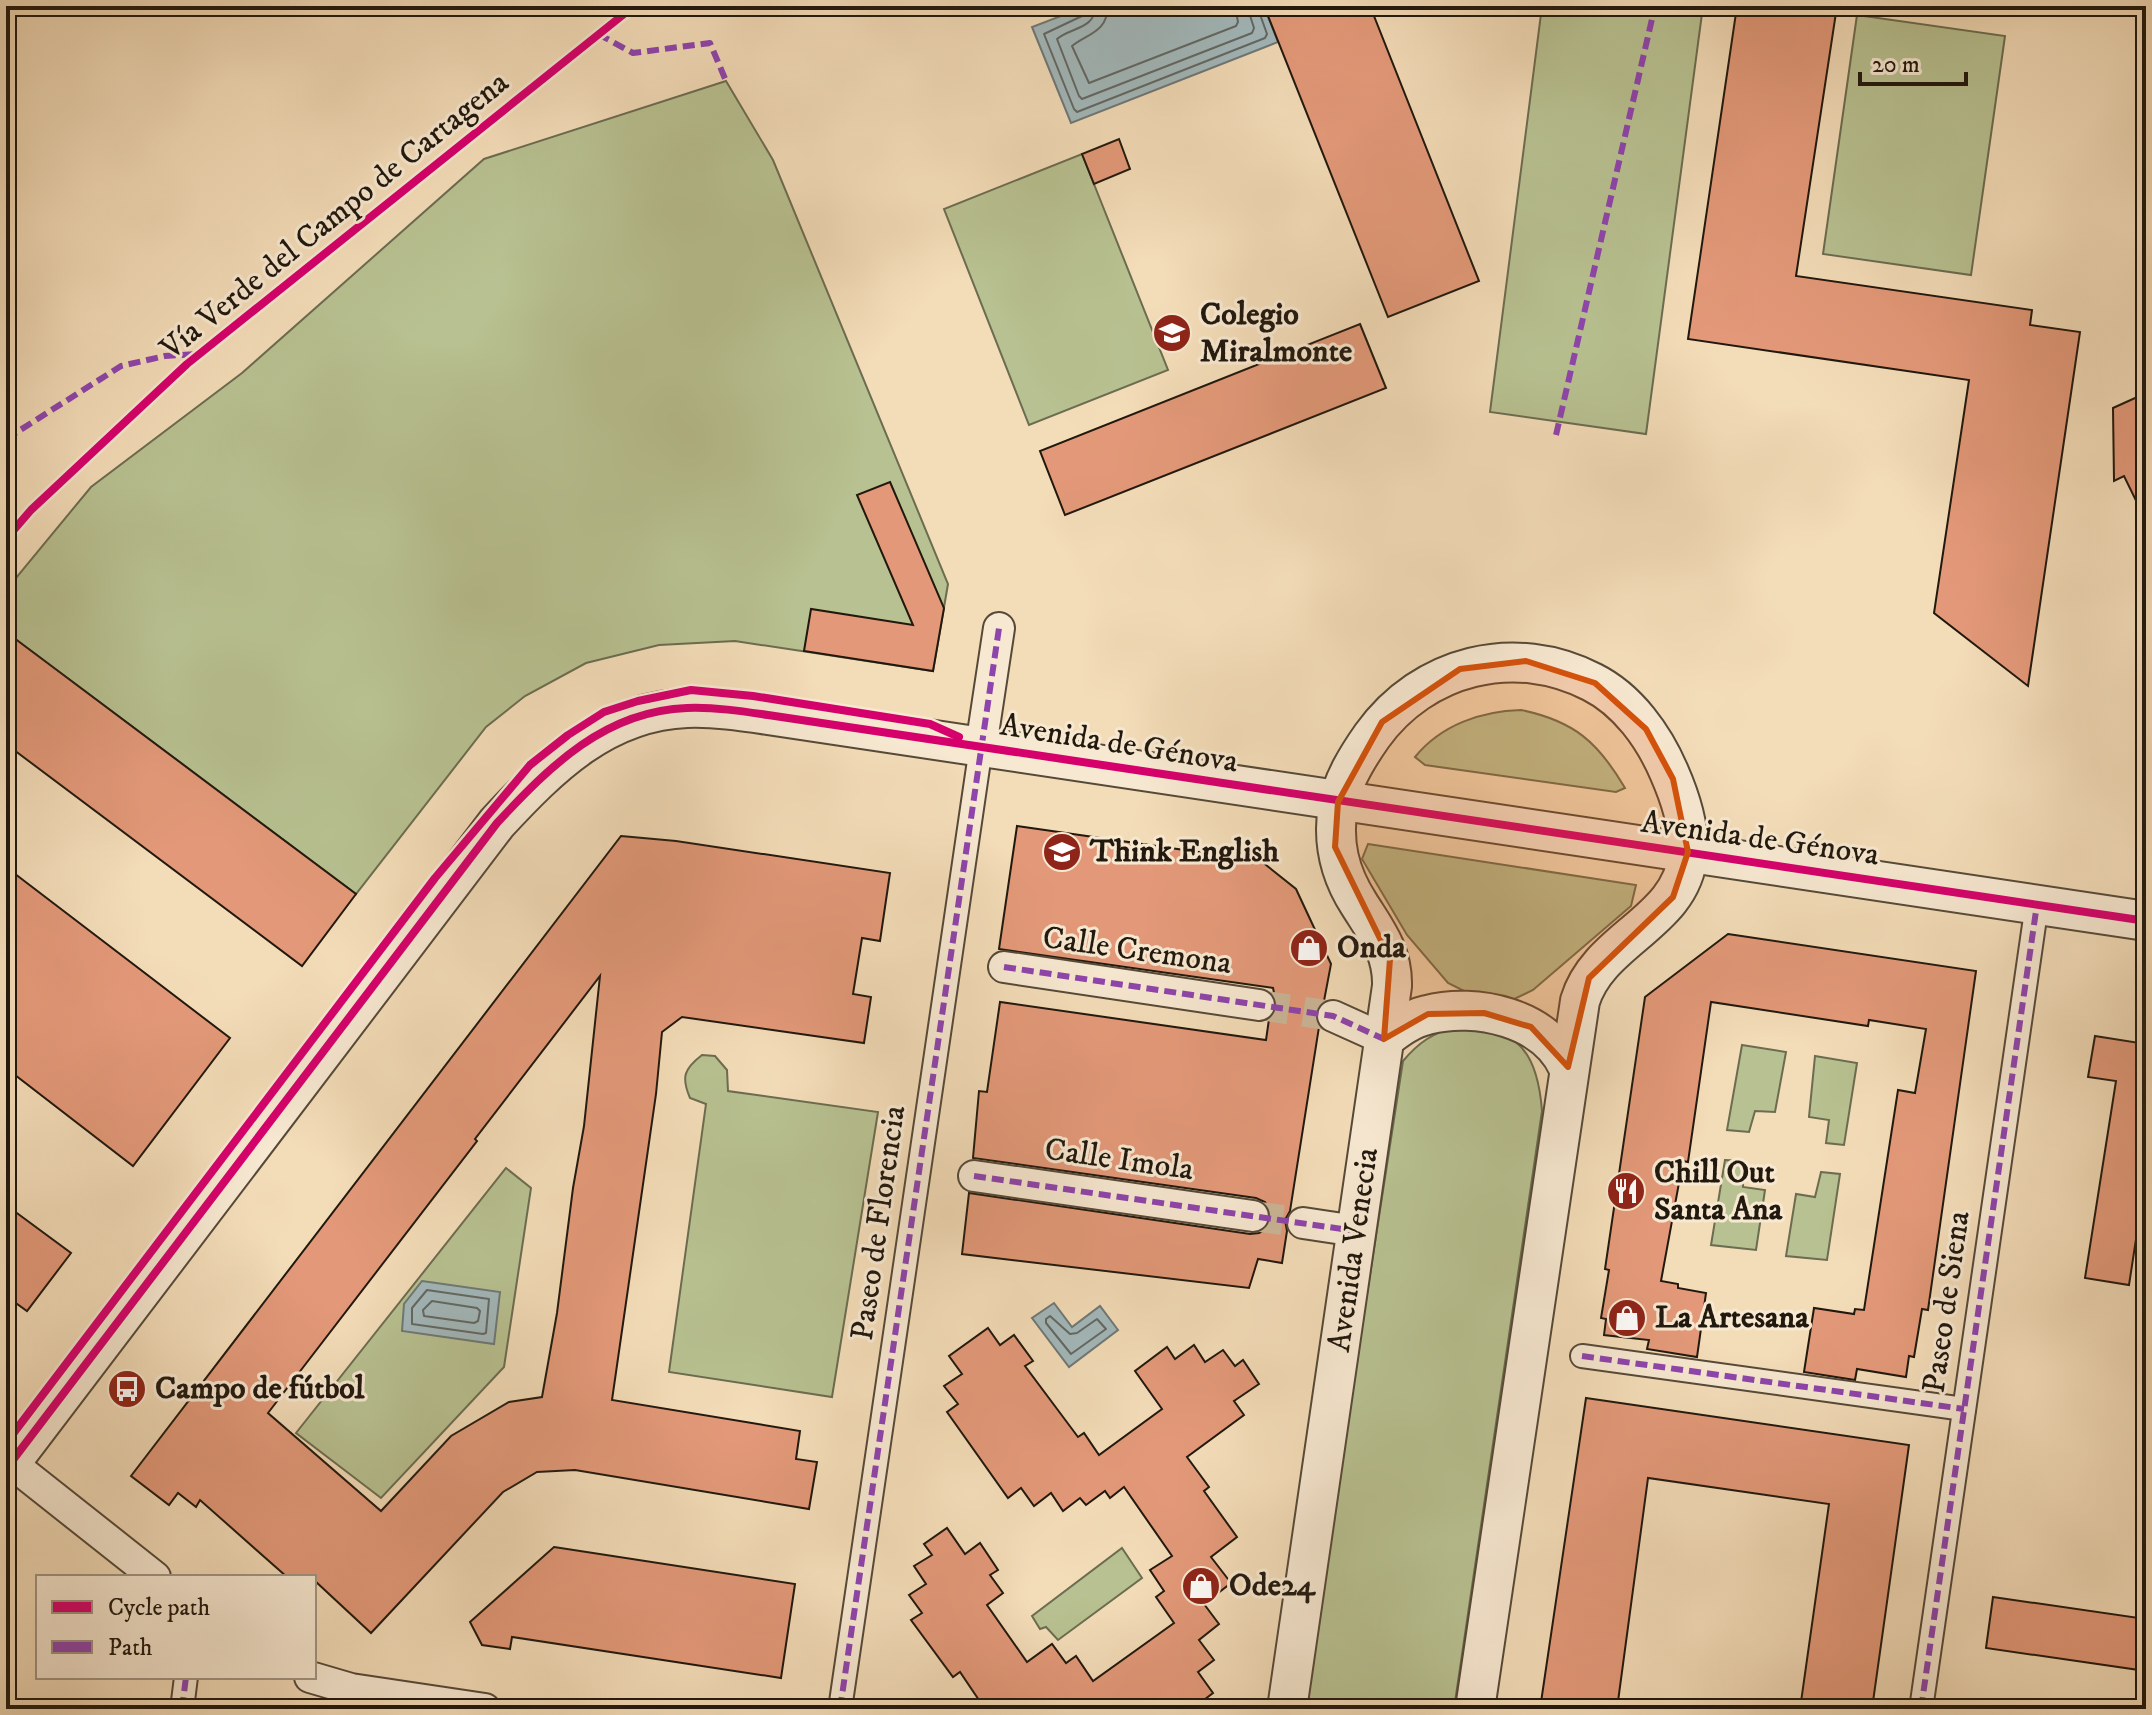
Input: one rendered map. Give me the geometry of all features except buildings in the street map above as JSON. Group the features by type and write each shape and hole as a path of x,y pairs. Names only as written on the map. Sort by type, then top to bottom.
{"street":[{"path":"981,747 999,628"},
{"path":"1338,802 1363,749 1382,722 1405,700 1460,669 1493,662 1526,661 1560,668 1595,683 1625,706 1646,729 1661,753 1677,791 1686,828 1688,852 1684,875 1673,897 1660,912 1603,959 1589,978 1580,1001 1475,1709"},
{"name":"Avenida de Génova","path":"9,1466 484,839 526,791 574,749 605,729 666,710 688,708 758,713 2146,921"},
{"name":"Paseo de Florencia","path":"840,1709 981,747"},
{"name":"Avenida Venecia","path":"1287,1709 1393,972 1385,946 1341,868 1335,847 1338,802"},
{"name":"Paseo de Siena","path":"1921,1709 2037,904"},
{"name":"Calle Cremona","path":"1004,967 1259,1005"},
{"path":"1333,1016 1384,1039 1428,1014 1455,1011 1513,1019 1531,1027 1556,1047 1568,1067"},
{"name":"Calle Imola","path":"974,1176 1253,1216"},
{"path":"1303,1223 1356,1231"},
{"path":"1582,1356 1964,1409"},
{"path":"9,1466 152,1575"},
{"path":"182,1709 186,1679"},
{"path":"316,1679 351,1689 485,1709"}],"highlighted area":[{"path":"1526,661 1595,683 1646,729 1673,779 1688,852 1673,897 1589,978 1568,1067 1531,1027 1484,1013 1428,1014 1384,1039 1390,959 1335,847 1338,802 1382,722 1460,669"}],"green space":[{"path":"1542,6 1703,6 1646,434 1490,412"},
{"path":"1857,15 2005,36 1971,275 1823,254"},
{"path":"726,81 773,160 948,584 933,671 735,641 659,645 586,663 525,696 486,727 356,894 6,632 6,590 91,487 242,373 484,159"},
{"path":"1082,154 1168,370 1029,425 944,209"},
{"path":"1521,710 1556,720 1583,736 1605,758 1625,788 1616,792 1425,765 1415,757 1449,728 1491,713"},
{"path":"1368,844 1636,885 1631,906 1533,990 1506,1003 1480,999 1448,983 1407,935 1362,859"},
{"path":"1457,1026 1502,1035 1521,1047 1537,1077 1542,1111 1454,1709 1303,1709 1403,1061 1427,1039"},
{"path":"1742,1045 1786,1052 1775,1112 1755,1111 1749,1132 1727,1130"},
{"path":"702,1055 715,1056 727,1070 728,1091 878,1112 832,1397 669,1372 706,1104 690,1098 685,1079 688,1069"},
{"path":"1815,1056 1857,1063 1844,1145 1826,1143 1829,1120 1809,1117"},
{"path":"1725,1160 1744,1161 1743,1187 1765,1190 1756,1250 1711,1245"},
{"path":"506,1168 531,1188 504,1367 381,1498 296,1433"},
{"path":"1821,1172 1840,1174 1827,1260 1786,1256 1796,1194 1815,1197"},
{"path":"1122,1548 1142,1578 1058,1640 1046,1627 1040,1629 1032,1616"}],"water":[{"path":"1087,6 1264,6 1278,42 1071,123 1032,27"},
{"path":"422,1281 500,1292 494,1344 402,1331 404,1304"},
{"path":"1054,1303 1072,1327 1100,1306 1118,1330 1069,1367 1032,1318"}],"tunnel":[{"path":"1259,1005 1333,1016"},
{"path":"1253,1216 1303,1223"}],"marked path":[{"path":"1556,435 1655,6"},
{"path":"598,34 633,53 710,43 726,81"},
{"path":"6,439 121,366 165,356 196,354"},
{"path":"840,1709 999,628"},
{"path":"1921,1709 2037,904"},
{"path":"1004,967 1333,1016 1384,1039"},
{"path":"974,1176 1356,1231"},
{"path":"1582,1356 1964,1409"},
{"path":"182,1709 186,1679"}],"cycle path":[{"name":"Vía Verde del Campo de Cartagena","path":"6,539 31,510 187,364 634,6"},
{"path":"6,1443 435,878 530,765 568,735 604,712 691,690 753,696 930,724 959,737"},
{"path":"6,1469 497,823 538,781 581,745 630,719 657,711 697,708 748,712 2146,921"}],"place":[{"name":"Colegio Miralmonte","path":"1172,333"},
{"name":"Think English","path":"1062,852"},
{"name":"Onda","path":"1309,948"},
{"name":"Chill Out Santa Ana","path":"1626,1191"},
{"name":"La Artesana","path":"1627,1318"},
{"name":"Campo de fútbol","path":"127,1389"},
{"name":"Ode24","path":"1201,1586"}]}
